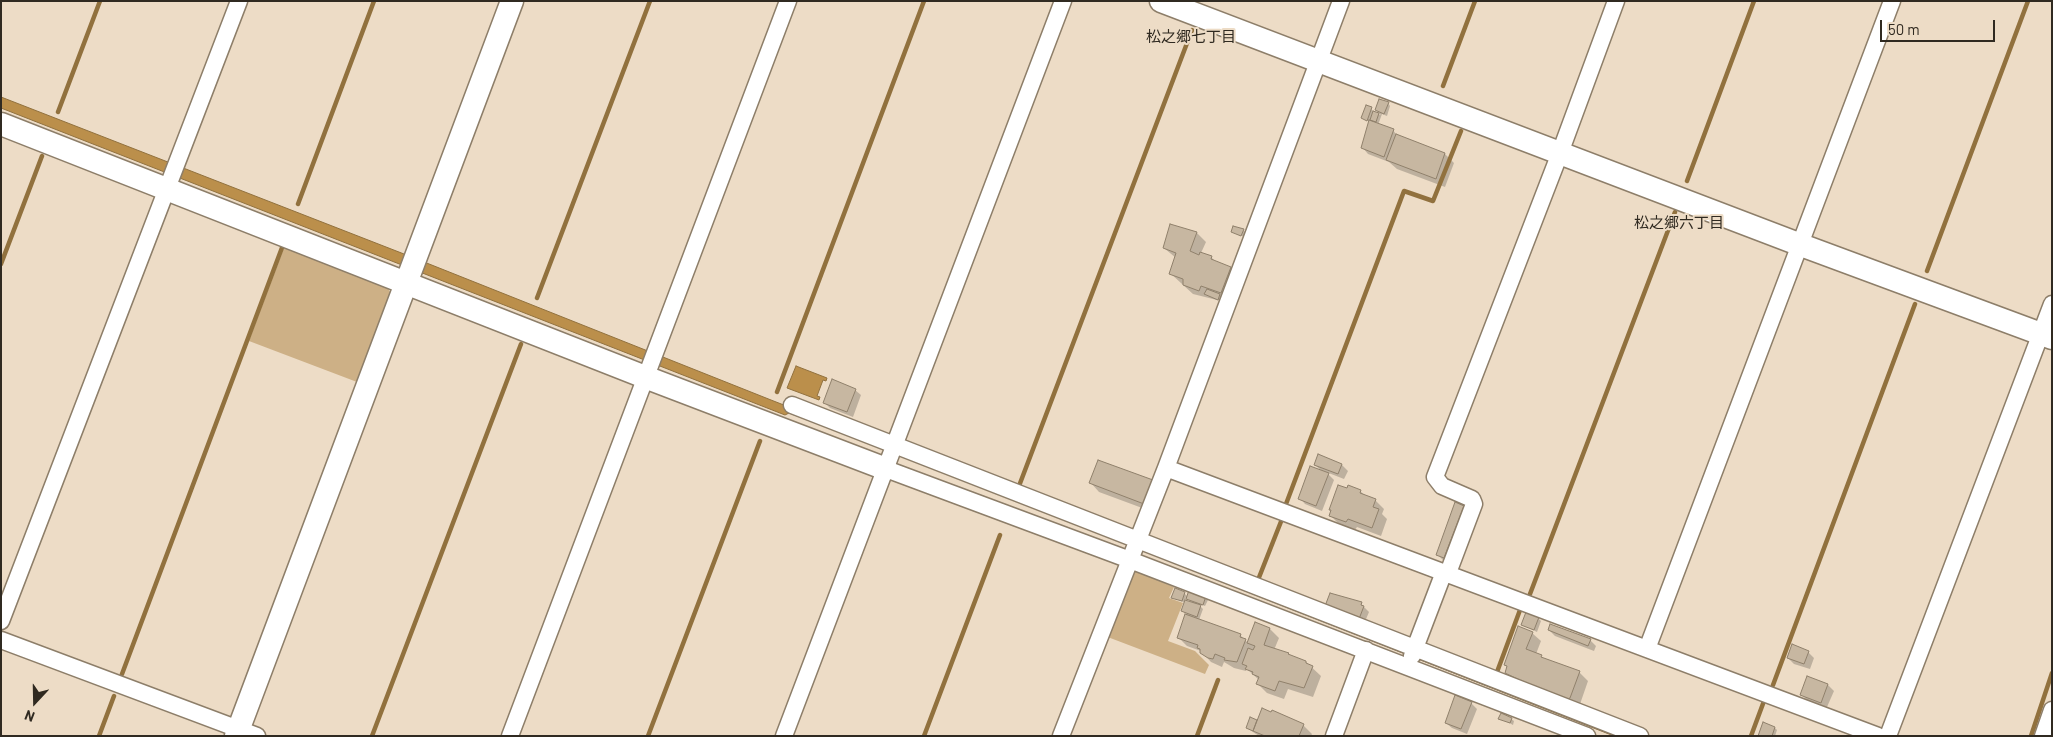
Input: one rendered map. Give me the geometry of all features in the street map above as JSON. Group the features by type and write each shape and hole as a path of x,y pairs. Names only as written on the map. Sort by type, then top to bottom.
{"street":[{"path":"1,621 239,1"},
{"path":"1,640 244,733 411,271 512,1"},
{"path":"510,736 788,1"},
{"path":"784,736 1063,1"},
{"path":"1161,1 1801,245 2046,336"},
{"path":"1061,736 1166,468 1341,1"},
{"path":"1411,657 1474,504 1472,499 1442,486 1436,477 1616,1"},
{"path":"1647,649 1892,1"},
{"path":"1,124 411,271 647,372 890,457 1138,539 1411,657 1587,736"},
{"path":"1888,736 2046,336 2052,304"},
{"path":"792,405 890,457 1130,560 1366,650 1411,657 1640,736"},
{"path":"1166,468 1878,736"},
{"path":"1334,736 1366,650"},
{"path":"2043,736 2052,710"}],"shaded area":[{"path":"1,97 1630,736 1614,736 884,449 789,413 785,415 1,108"},
{"path":"285,245 386,284 391,294 357,382 249,341"},
{"path":"796,366 827,378 826,381 823,380 817,396 820,397 819,400 787,388"},
{"path":"1135,571 1174,587 1169,598 1183,603 1168,641 1195,651 1209,665 1205,674 1105,636 1128,574"}],"building":[{"path":"1379,99 1389,102 1384,114 1375,110"},
{"path":"1366,105 1372,107 1367,121 1361,118"},
{"path":"1373,111 1379,113 1376,122 1370,120"},
{"path":"1369,120 1394,129 1384,157 1361,148"},
{"path":"1396,134 1445,153 1436,179 1386,160"},
{"path":"1170,224 1197,232 1190,251 1199,255 1200,252 1212,256 1211,259 1231,267 1221,293 1201,286 1199,291 1183,285 1183,279 1169,274 1176,253 1163,248"},
{"path":"1233,226 1244,229 1241,236 1231,232"},
{"path":"1207,289 1220,294 1218,300 1204,294"},
{"path":"832,379 856,389 847,412 823,403"},
{"path":"1318,454 1342,464 1338,474 1314,465"},
{"path":"1098,460 1153,480 1144,504 1089,483"},
{"path":"1310,466 1329,473 1316,506 1298,499"},
{"path":"1338,485 1347,488 1348,485 1361,490 1360,493 1376,499 1373,507 1379,509 1372,528 1348,519 1346,522 1329,516 1331,510 1329,510"},
{"path":"1455,502 1464,506 1444,558 1436,555"},
{"path":"1175,588 1185,592 1182,601 1171,598"},
{"path":"1189,590 1206,596 1203,605 1186,599"},
{"path":"1330,593 1362,602 1361,605 1364,606 1359,619 1325,606"},
{"path":"1185,600 1201,605 1197,617 1181,611"},
{"path":"1526,612 1539,617 1534,630 1521,625"},
{"path":"1185,614 1241,634 1240,637 1246,639 1237,662 1224,660 1225,658 1215,654 1213,659 1208,658 1200,653 1200,649 1197,648 1198,645 1177,638"},
{"path":"1255,622 1270,628 1264,645 1289,653 1313,666 1304,688 1279,681 1275,691 1256,684 1259,677 1245,669 1247,666 1242,664 1248,648 1253,650 1255,646 1247,643"},
{"path":"1550,624 1591,639 1588,646 1548,630"},
{"path":"1518,626 1533,632 1526,649 1542,655 1541,657 1580,671 1570,698 1568,699 1547,691 1546,693 1505,673 1507,666 1504,665"},
{"path":"1792,644 1809,651 1804,664 1787,658"},
{"path":"1807,676 1828,684 1821,703 1800,695"},
{"path":"1455,695 1472,702 1461,729 1445,723"},
{"path":"1262,708 1271,712 1272,710 1304,724 1299,736 1265,736 1253,731"},
{"path":"1501,713 1512,718 1510,723 1498,719"},
{"path":"1250,717 1257,720 1253,731 1246,728"},
{"path":"1763,722 1775,727 1772,736 1758,736"}],"waterway":[{"path":"58,112 100,1"},
{"path":"298,204 374,1"},
{"path":"537,298 650,1"},
{"path":"777,392 924,1"},
{"path":"1443,86 1475,1"},
{"path":"1687,181 1754,1"},
{"path":"1927,271 2028,1"},
{"path":"1019,486 1192,30"},
{"path":"1286,504 1404,191 1433,201 1461,131"},
{"path":"1,264 42,156"},
{"path":"1530,594 1675,212"},
{"path":"122,674 283,245"},
{"path":"1773,685 1915,304"},
{"path":"372,736 521,344"},
{"path":"648,736 760,441"},
{"path":"1258,580 1282,519"},
{"path":"924,736 1000,535"},
{"path":"1497,672 1520,610"},
{"path":"2031,736 2052,673"},
{"path":"1197,736 1218,680"},
{"path":"99,736 114,696"},
{"path":"1751,736 1764,701"}],"district":[{"name":"松之郷七丁目","path":"1191,37"},
{"name":"松之郷六丁目","path":"1679,223"}]}
